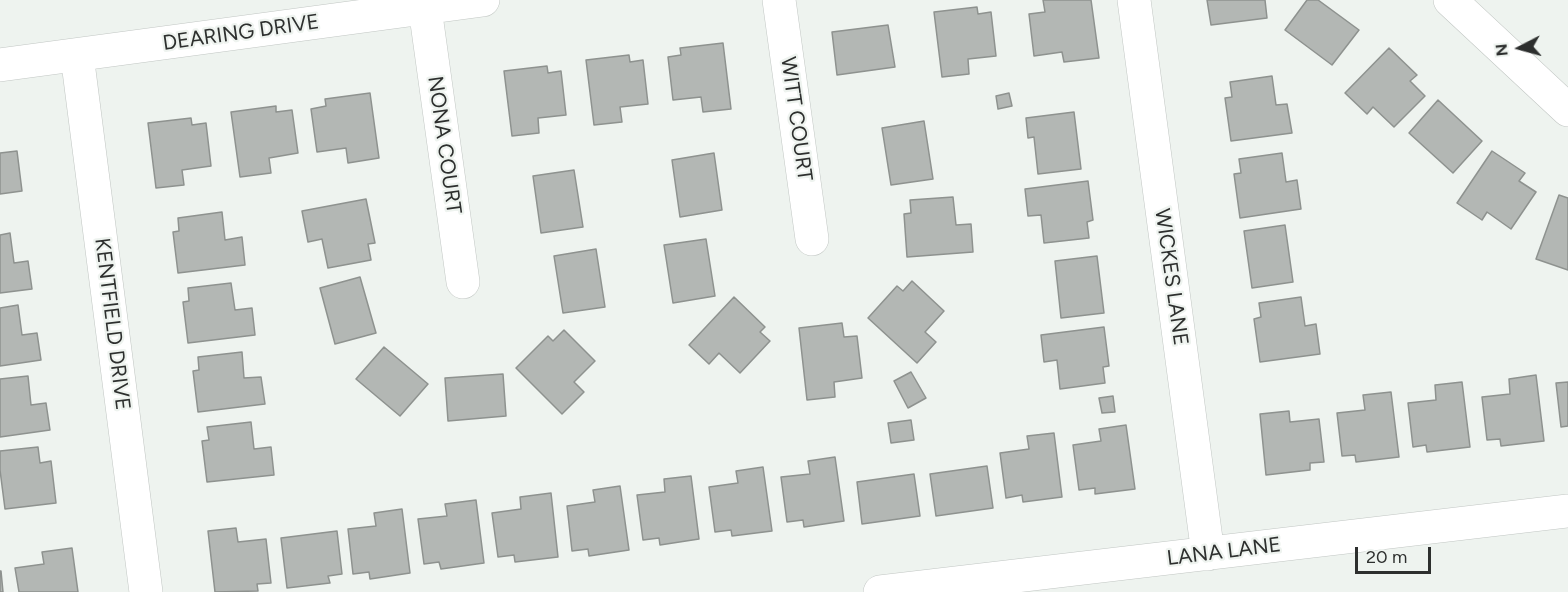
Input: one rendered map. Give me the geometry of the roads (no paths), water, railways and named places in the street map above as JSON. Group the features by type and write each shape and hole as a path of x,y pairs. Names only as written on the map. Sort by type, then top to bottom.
{"street":[{"name":"DEARING DRIVE","path":"0,65 483,0"},
{"name":"WITT COURT","path":"779,0 812,239"},
{"name":"WICKES LANE","path":"1134,0 1208,554"},
{"path":"1450,0 1568,110"},
{"name":"NONA COURT","path":"425,8 463,282"},
{"name":"KENTFIELD DRIVE","path":"77,55 146,592"},
{"name":"LANA LANE","path":"880,592 1568,511"}]}
